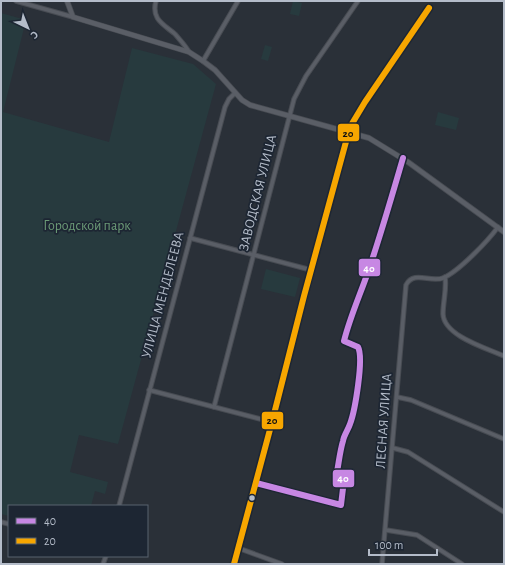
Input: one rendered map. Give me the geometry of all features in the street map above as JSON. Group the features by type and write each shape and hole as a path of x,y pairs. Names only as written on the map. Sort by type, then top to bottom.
{"street":[{"path":"16,1 189,52 204,61 220,75 242,100 250,105 369,138 403,158 504,232"},
{"path":"66,1 73,17"},
{"path":"156,1 155,12 157,17 179,39 189,52"},
{"path":"204,61 238,1"},
{"name":"ЗАВОДСКАЯ УЛИЦА","path":"214,406 294,99 301,84 358,1"},
{"path":"234,564 311,270 352,123 429,8"},
{"name":"УЛИЦА МЕНДЕЛЕЕВА","path":"119,505 225,107 229,99 235,93"},
{"path":"256,483 341,505 344,480 337,472 343,439 351,423 355,404 358,388 360,354 358,347 344,341 351,316 382,230 403,158"},
{"path":"498,227 468,258 445,277 446,289 443,315 447,325 458,334 504,356"},
{"path":"190,238 311,270"},
{"name":"ЛЕСНАЯ УЛИЦА","path":"382,564 406,285 409,280 417,277 436,279 445,277"},
{"path":"149,390 272,422"},
{"path":"397,397 411,400 504,439"},
{"path":"393,448 408,452 504,512"},
{"path":"386,530 417,534 462,564"},
{"path":"238,548 282,564"}],"green space":[{"path":"293,1 302,3 299,16 290,14"},
{"name":"Городской парк","path":"1,13 26,20 3,112 109,142 132,48 193,64 216,84 118,444 79,435 70,472 108,482 105,494 95,491 91,505 8,505 8,516 1,514"},
{"path":"265,45 272,47 268,61 261,59"},
{"path":"438,112 459,118 456,130 435,125"},
{"path":"266,269 300,278 295,297 261,289"}],"transit line":[{"name":"20","path":"234,564 350,127 365,102 429,8"},
{"name":"40","path":"256,483 341,505 344,480 337,472 340,452 354,408 360,362 358,347 344,341 391,201 403,158"}]}
